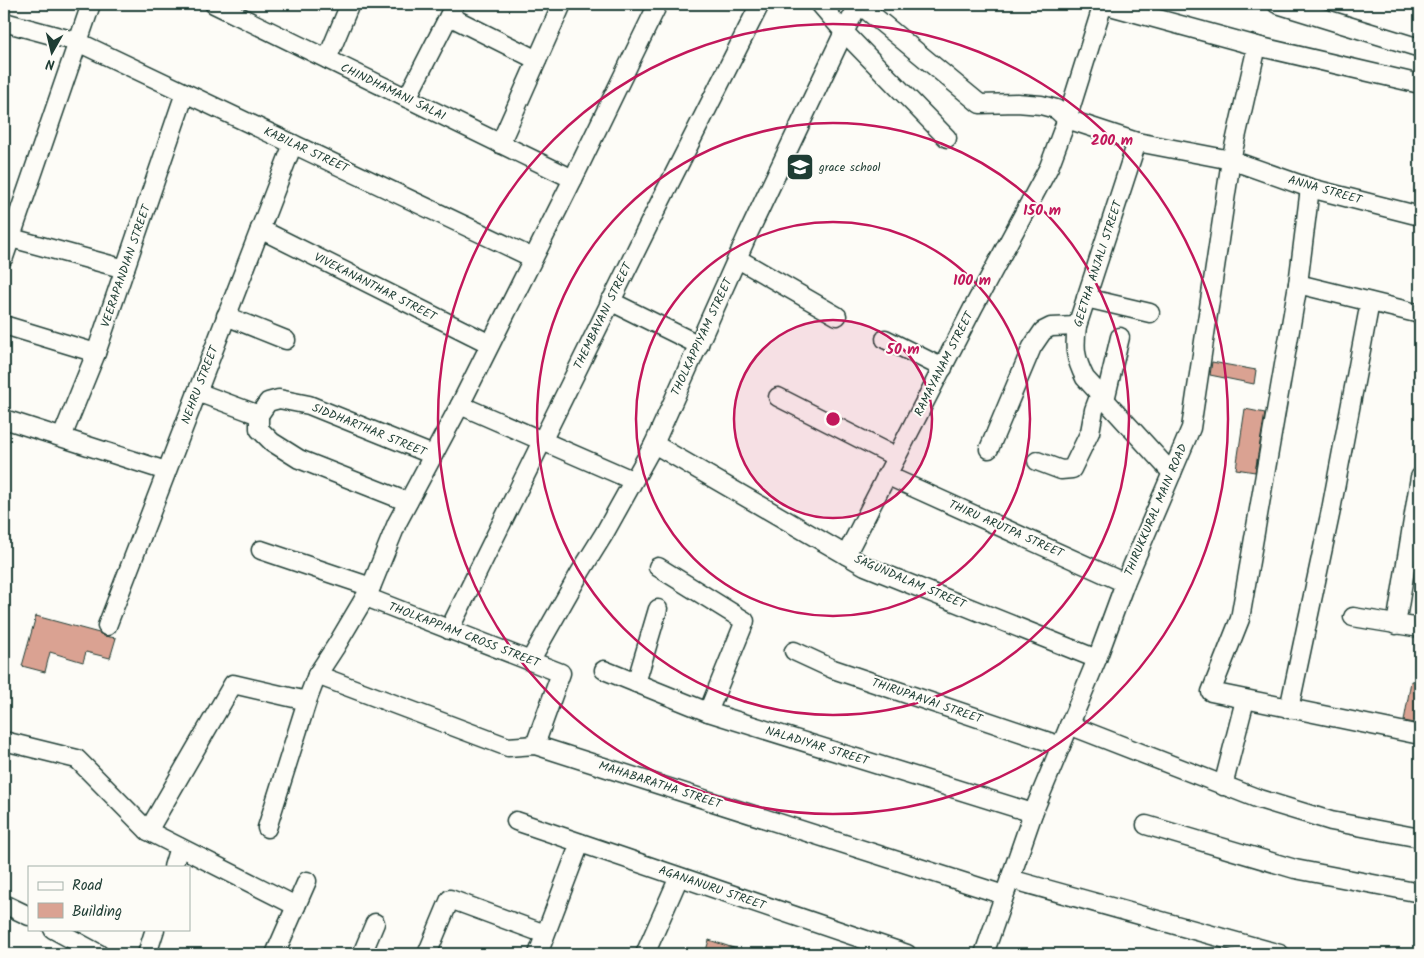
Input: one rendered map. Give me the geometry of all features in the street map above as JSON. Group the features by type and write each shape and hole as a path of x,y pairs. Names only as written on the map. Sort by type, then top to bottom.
{"street":[{"path":"4,257 7,238 91,4"},
{"name":"CHINDHAMANI SALAI","path":"214,4 572,179"},
{"path":"327,59 350,4"},
{"path":"500,144 562,4"},
{"path":"267,828 307,700 317,675 368,592 397,523 460,405 534,258 658,4"},
{"name":"THEMBAVANI STREET","path":"449,630 610,301 760,4"},
{"path":"820,4 844,32 947,138"},
{"name":"THOLKAPPIYAM STREET","path":"530,661 654,444 738,258 859,4"},
{"name":"ANNA STREET","path":"859,4 980,104 1017,103 1041,105 1056,109 1067,119 1137,142 1231,160 1310,188 1420,216"},
{"path":"1103,4 1257,46 1420,84"},
{"name":"RAMAYANAM STREET","path":"846,555 973,308 1049,167 1067,119 1103,4"},
{"path":"1278,4 1415,46"},
{"path":"407,98 452,10 537,60"},
{"name":"KABILAR STREET","path":"4,22 78,42 534,258"},
{"name":"THIRUKKURAL MAIN ROAD","path":"984,954 1034,813 1097,658 1125,583 1191,428 1231,160 1257,46"},
{"name":"VEERAPANDIAN STREET","path":"62,437 96,353 185,93"},
{"name":"GEETHA ANJALI STREET","path":"1137,142 1077,326 1074,345 1077,362 1085,378 1172,473"},
{"name":"NEHRU STREET","path":"107,626 293,144"},
{"path":"1310,188 1298,284 1240,619 1211,692 1420,735"},
{"name":"VIVEKANANTHAR STREET","path":"260,230 490,344"},
{"path":"7,238 125,269"},
{"path":"738,258 837,316"},
{"path":"1298,284 1420,314"},
{"path":"1086,298 1150,313"},
{"path":"610,301 699,345"},
{"path":"1289,709 1332,510 1370,302"},
{"path":"226,316 286,340"},
{"path":"4,325 96,353"},
{"path":"989,448 1032,347 1042,331 1051,327 1077,326"},
{"path":"1037,461 1061,470 1072,469 1090,432 1094,410 1103,397 1120,337"},
{"path":"885,339 943,368"},
{"path":"196,392 260,415 259,429 272,442 299,459 408,502"},
{"path":"778,397 896,457"},
{"name":"SIDDHARTHAR STREET","path":"260,415 268,402 279,399 309,405 433,456"},
{"path":"460,405 632,480"},
{"path":"4,419 166,471"},
{"name":"SAGUNDALAM STREET","path":"654,444 865,566 1097,658"},
{"name":"THIRU ARUTPA STREET","path":"886,475 1125,583"},
{"path":"1396,624 1420,477"},
{"name":"THOLKAPPIAM CROSS STREET","path":"261,550 368,592 449,630 562,673 535,745"},
{"path":"658,567 745,621 708,712"},
{"path":"636,683 658,609"},
{"path":"1353,617 1420,628"},
{"name":"THIRUPAAVAI STREET","path":"794,651 833,669 1062,746"},
{"name":"NALADIYAR STREET","path":"604,670 708,712 1034,813"},
{"name":"MAHABARATHA STREET","path":"317,675 508,747 535,745 1007,887 1276,954"},
{"path":"148,831 233,684 307,700"},
{"path":"1223,786 1245,700"},
{"path":"1070,725 1223,786 1331,821 1420,838"},
{"path":"4,741 77,759 148,831 296,906"},
{"name":"AGANANURU STREET","path":"516,821 908,954"},
{"path":"1146,825 1295,869 1420,893"},
{"path":"538,954 580,843"},
{"path":"173,866 179,847"},
{"path":"645,954 679,877"},
{"path":"275,954 307,881"},
{"path":"427,954 450,899 546,934"},
{"path":"4,904 28,916"},
{"path":"362,954 375,923"},
{"path":"55,930 99,954"},
{"path":"147,954 155,930"}],"building":[{"path":"1212,362 1256,370 1254,384 1210,375"},
{"path":"1245,409 1265,413 1255,472 1236,469"},
{"path":"36,616 116,638 110,658 86,652 83,662 50,652 45,672 22,666"},
{"path":"1411,681 1420,683 1420,724 1404,721"},
{"path":"709,940 746,952 746,954 705,954"}],"place":[{"name":"grace school","path":"800,167"}]}
